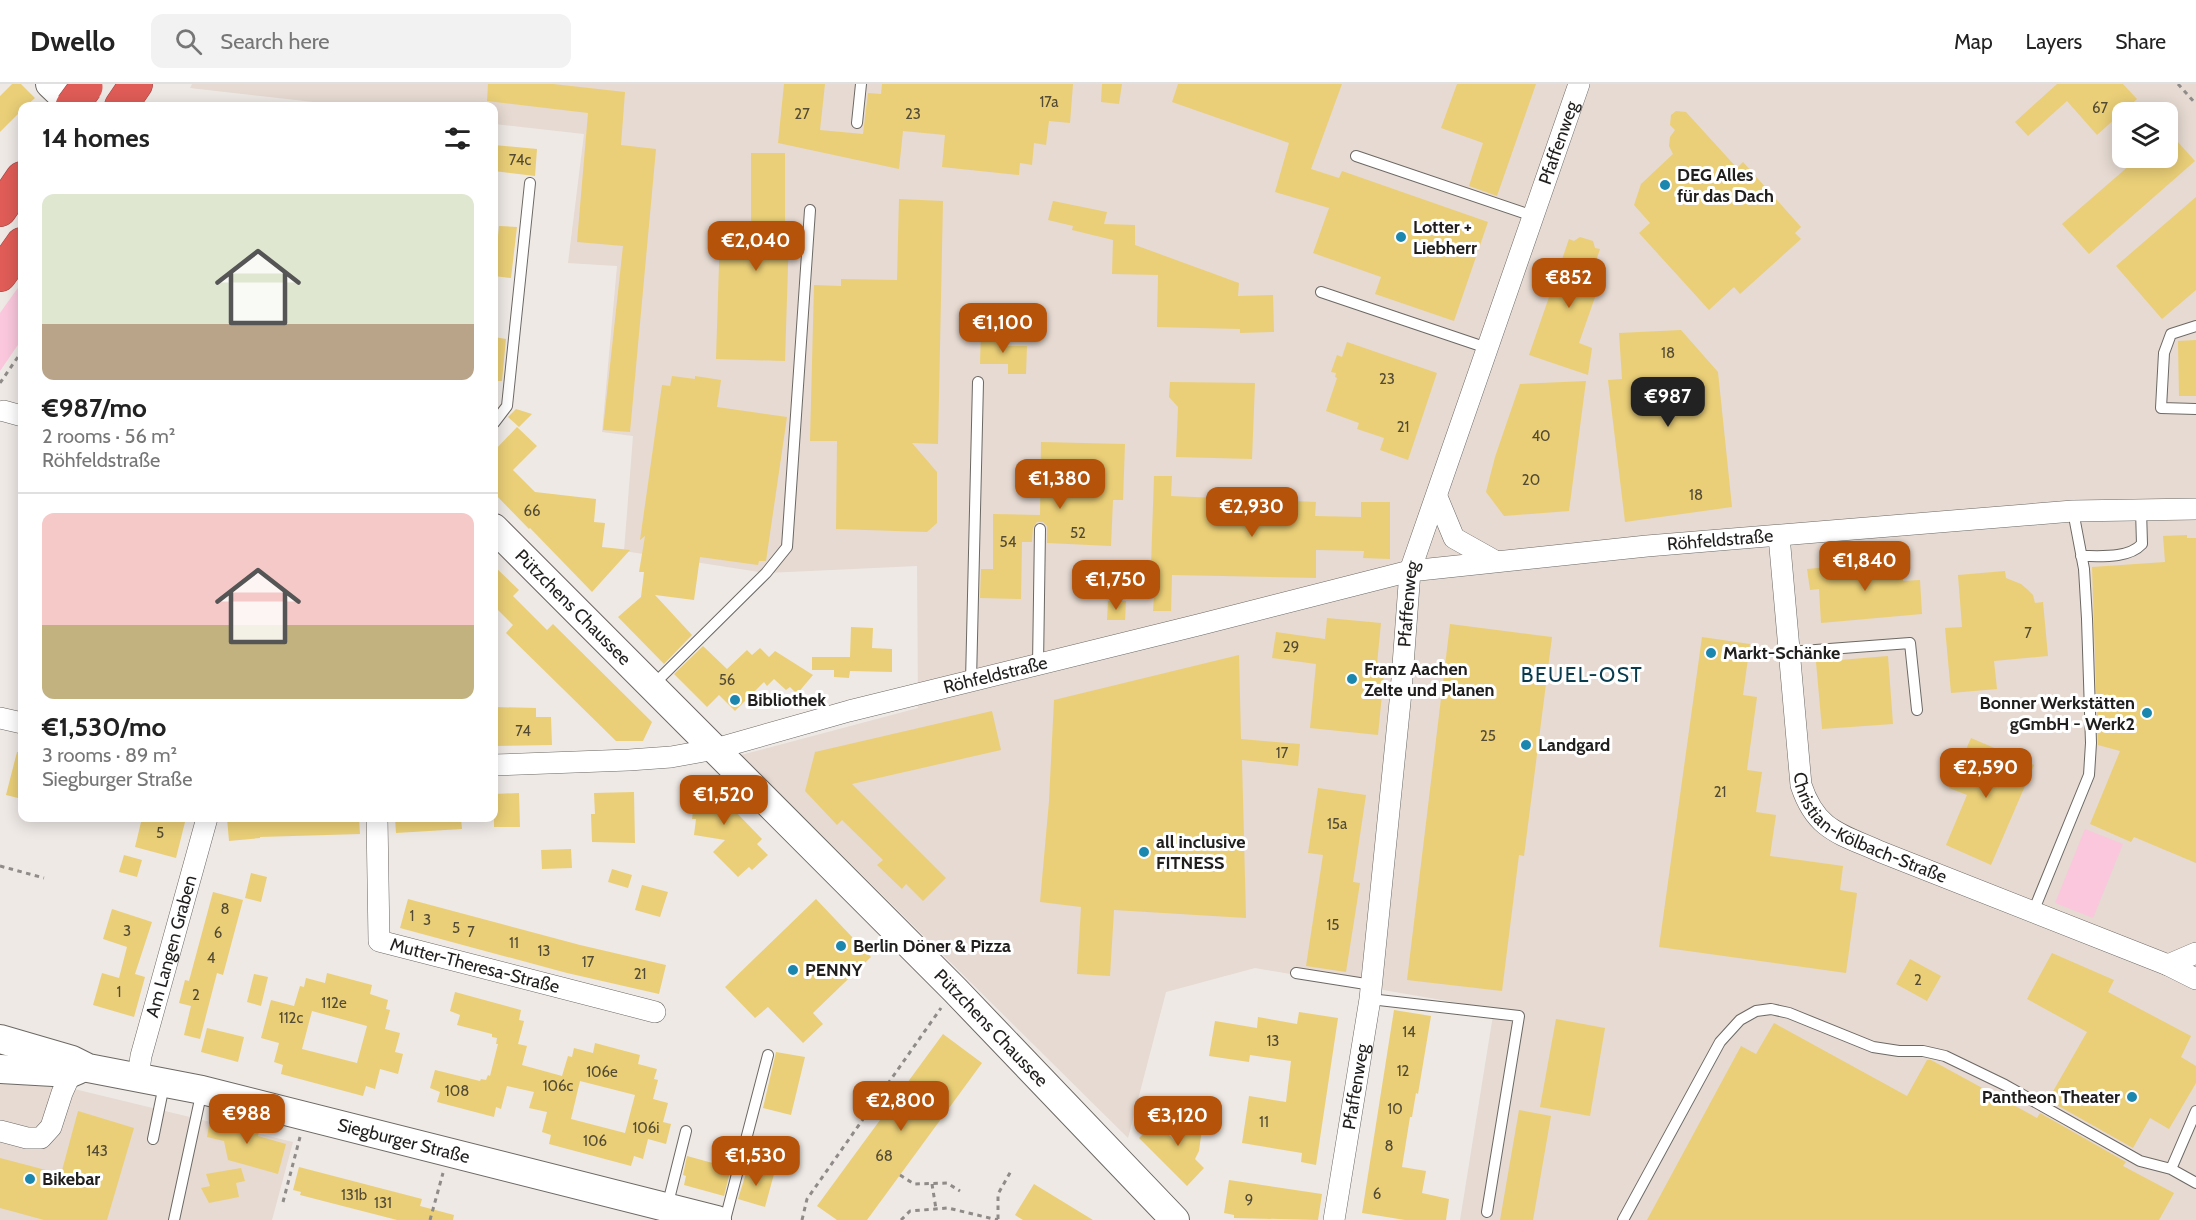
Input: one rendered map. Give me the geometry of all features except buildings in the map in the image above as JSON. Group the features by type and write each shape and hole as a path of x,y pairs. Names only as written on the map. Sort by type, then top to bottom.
{"highway":[{"path":"124,102 136,84"},
{"path":"0,210 18,184"},
{"path":"0,276 18,250"}],"street":[{"path":"50,84 80,96"},
{"name":"Pfaffenweg","path":"1334,1220 1371,992 1401,692 1410,571 1579,84"},
{"path":"1437,497 1454,538 1495,561"},
{"name":"Röhfeldstraße","path":"498,765 651,759 715,749 849,711 1410,571 1495,561 2073,512 2196,509"},
{"name":"Pützchens Chaussee","path":"498,532 955,990 1175,1220"},
{"name":"Christian-Kölbach-Straße","path":"1779,536 1801,785 1813,814 1837,832 1881,852 2168,965 2196,979"},
{"path":"0,718 18,722"},
{"name":"Am Langen Graben","path":"152,1079 141,1056 206,822"},
{"name":"Mutter-Theresa-Straße","path":"377,822 379,941 655,1012"},
{"path":"2168,965 2196,954"},
{"name":"Siegburger Straße","path":"0,1039 77,1067"},
{"path":"0,1131 27,1138 41,1138 51,1128 62,1093 77,1067"},
{"name":"Siegburger Straße","path":"0,1069 77,1067 152,1079 448,1151 659,1211 717,1220"}],"lane":[{"path":"857,123 861,84"},
{"path":"1356,156 1533,216"},
{"path":"498,418 507,406 530,183"},
{"path":"652,687 766,573 787,547 810,210"},
{"path":"1321,292 1487,348"},
{"path":"2196,326 2171,334 2164,353 2161,408 2196,409"},
{"path":"970,681 978,382"},
{"path":"2081,556 2119,554 2136,549 2142,544 2141,510"},
{"path":"2032,912 2089,775 2091,742 2087,619 2081,556 2073,512"},
{"path":"1038,665 1040,530"},
{"path":"1789,652 1910,643 1917,710"},
{"path":"1296,973 1371,992 1519,1016 1487,1212"},
{"path":"1623,1220 1720,1042 1740,1020 1756,1011 1771,1009 1789,1012 1873,1047 1899,1051 1923,1051 1945,1056 2005,1085 2140,1161 2171,1169 2196,1182"},
{"path":"725,1220 768,1054"},
{"path":"152,1079 153,1139"},
{"path":"174,1220 202,1090"},
{"path":"2171,1169 2196,1111"},
{"path":"659,1211 686,1131"}],"path":[{"path":"2178,84 2196,104"},
{"path":"0,383 18,357"},
{"path":"0,866 44,878"},
{"path":"802,1220 807,1199 955,990"},
{"path":"283,1202 306,1115"},
{"path":"430,1220 448,1151"},
{"path":"902,1220 910,1210 948,1208 998,1220 998,1194 1011,1171"},
{"path":"900,1175 914,1184 947,1183 960,1191"},
{"path":"932,1184 936,1209"}],"shaded area":[{"path":"192,84 2196,84 2196,1220 1460,1220 1494,1009 1255,968 1166,992 1128,1138 741,755 918,708 917,566 766,573 624,551 633,436 602,432 617,266 568,263 584,134 498,124 498,102 313,102 190,88"},
{"path":"18,288 18,345 0,371 0,313"},
{"path":"2085,829 2123,844 2093,918 2055,903"},
{"path":"0,1071 293,1142 272,1220 0,1220"}],"place":[{"name":"DEG Alles für das Dach","path":"1665,185"},
{"name":"Lotter + Liebherr","path":"1401,237"},
{"name":"Markt-Schänke","path":"1711,653"},
{"name":"Franz Aachen Zelte und Planen","path":"1352,679"},
{"name":"Bibliothek","path":"735,700"},
{"name":"Bonner Werkstätten gGmbH - Werk2","path":"2147,713"},
{"name":"Landgard","path":"1526,745"},
{"name":"all inclusive FITNESS","path":"1144,852"},
{"name":"Berlin Döner & Pizza","path":"841,946"},
{"name":"PENNY","path":"793,970"},
{"name":"Pantheon Theater","path":"2132,1097"},
{"name":"Bikebar","path":"30,1179"}],"district":[{"name":"BEUEL-OST","path":"1582,675"}]}
